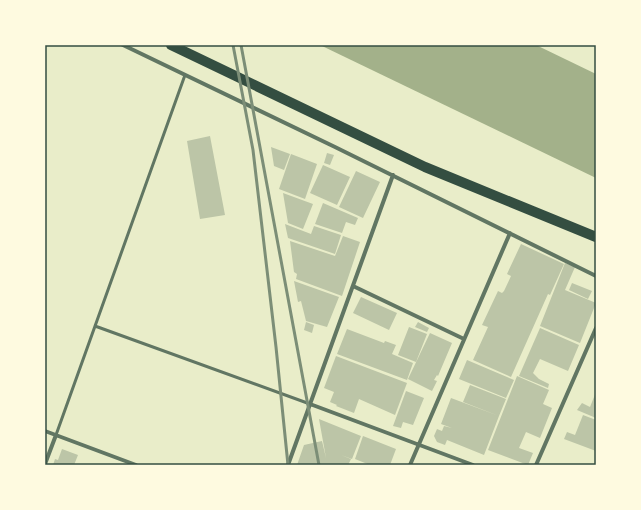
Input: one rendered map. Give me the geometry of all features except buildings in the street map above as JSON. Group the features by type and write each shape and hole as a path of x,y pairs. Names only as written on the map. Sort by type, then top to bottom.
{"main road":[{"path":"171,45 425,167 596,237"}],"street":[{"path":"123,45 393,175 596,276"},
{"path":"288,465 393,175"},
{"path":"410,465 510,233"},
{"path":"353,286 464,339"},
{"path":"536,465 596,328"},
{"path":"310,404 473,465"},
{"path":"45,431 136,465"},
{"path":"45,464 56,435"}],"lane":[{"path":"56,435 185,75"},
{"path":"95,326 310,404"}],"shaded area":[{"path":"320,45 536,45 596,74 596,178"}],"railway":[{"path":"233,45 253,150 288,465"},
{"path":"241,45 319,465"}]}
